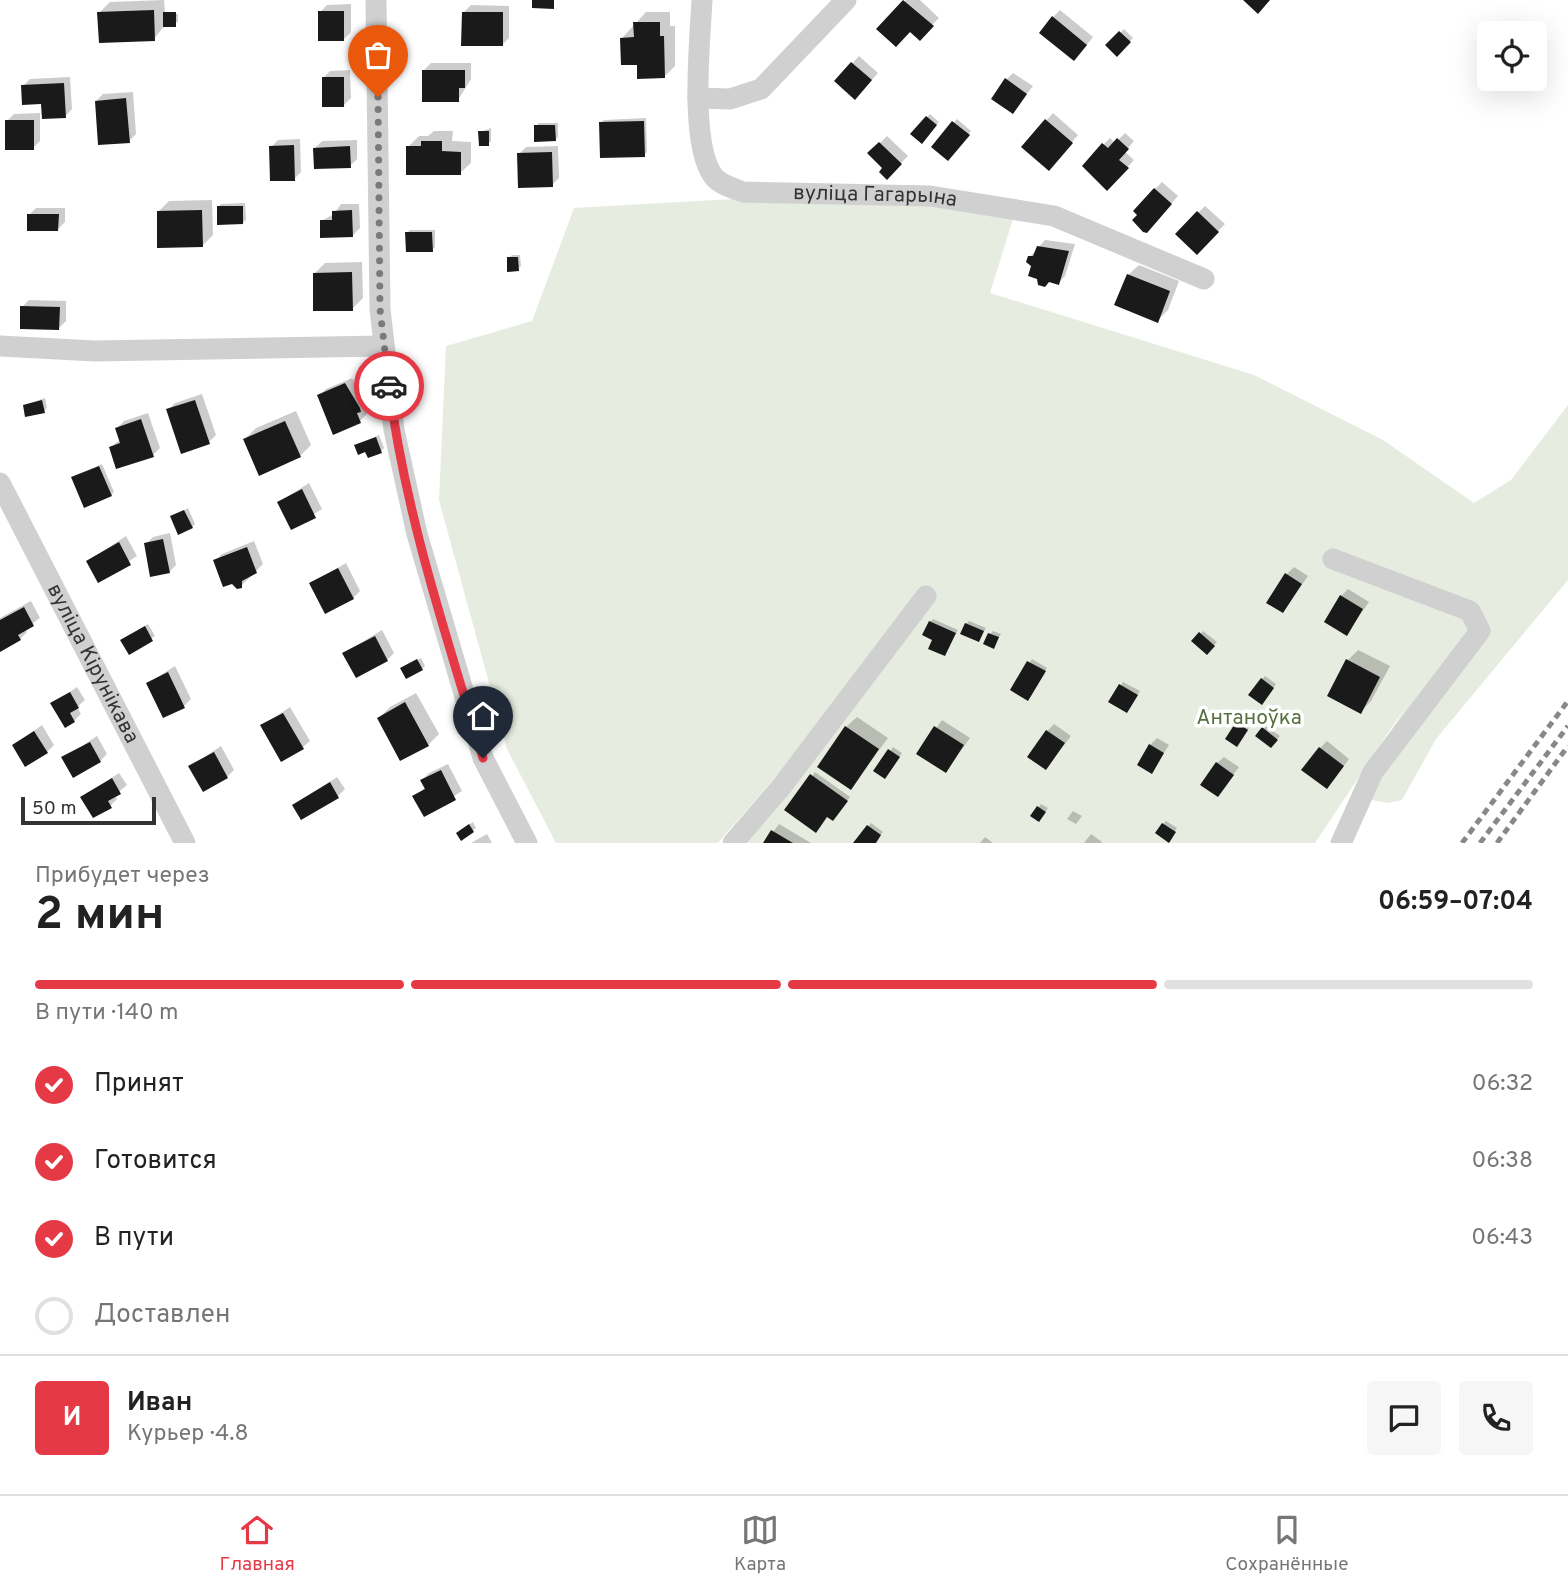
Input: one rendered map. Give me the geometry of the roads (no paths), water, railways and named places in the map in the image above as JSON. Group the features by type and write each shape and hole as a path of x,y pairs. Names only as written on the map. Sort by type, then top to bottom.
{"street":[{"path":"376,0 383,346 394,430 417,534 483,758 527,843"},
{"name":"вуліца Гагарына","path":"702,0 698,97 702,139 714,176 725,185 743,192 930,196 1054,216 1204,279"},
{"path":"698,97 730,99 761,89 846,0"},
{"path":"0,346 95,351 383,346"},
{"name":"вуліца Кірунікава","path":"0,483 185,843"},
{"path":"1334,559 1469,611 1480,631 1373,772 1342,843"},
{"path":"733,843 782,786 926,596"}],"railway":[{"path":"1462,843 1568,701"},
{"path":"1480,843 1568,726"},
{"path":"1497,843 1568,746"}],"park label":[{"name":"Антаноўка","path":"1249,718"}]}
